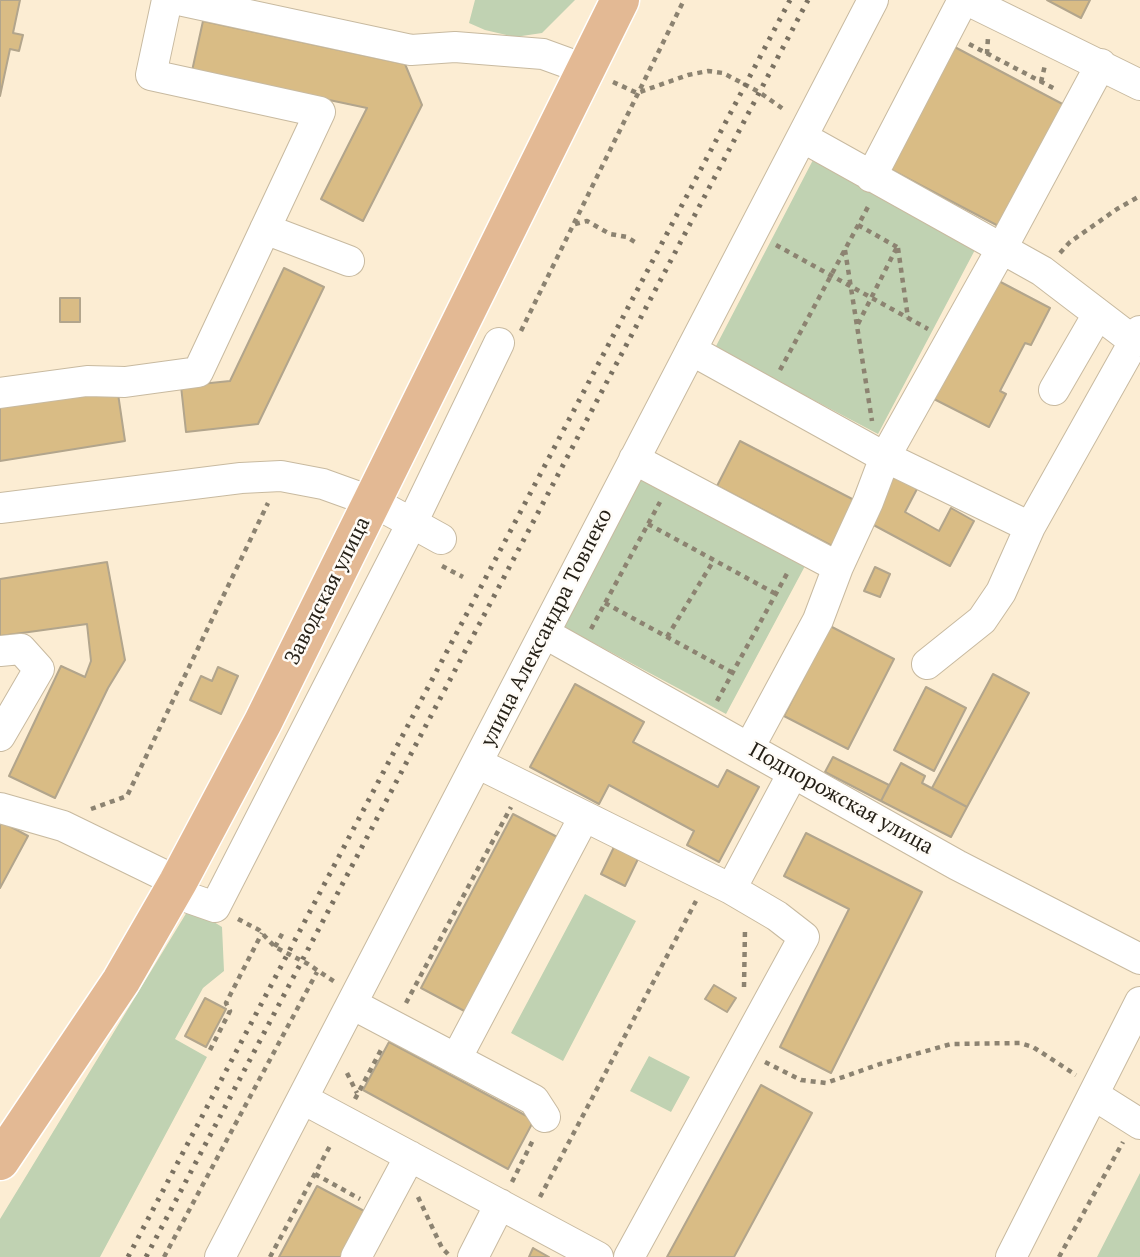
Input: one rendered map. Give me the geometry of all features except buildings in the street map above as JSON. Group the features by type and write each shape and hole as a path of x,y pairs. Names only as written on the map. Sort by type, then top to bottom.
{"main road":[{"name":"Заводская улица","path":"0,1161 121,981 175,887 263,722 620,0"}],"street":[{"path":"0,393 87,380 125,382 198,372 320,113 151,75 167,0"},
{"path":"179,0 411,50 455,47 543,54 587,70"},
{"name":"улица Александра Товпеко","path":"220,1257 873,0"},
{"path":"876,180 946,33 965,0 1140,85"},
{"path":"749,748 818,620 838,567 868,502 881,455 950,341 1101,64"},
{"path":"802,137 1042,271 1098,314 1137,337 1030,527 1001,592 982,620 927,664"},
{"path":"265,229 349,261"},
{"path":"1054,390 1098,314"},
{"path":"0,808 63,826 215,907 412,523 499,343"},
{"path":"691,350 881,455 1030,527"},
{"path":"635,459 838,567"},
{"path":"0,508 241,478 281,476 323,484 373,502 441,539"},
{"name":"Подпорожская улица","path":"544,633 957,865 1140,959"},
{"path":"0,651 21,649 39,669 0,736"},
{"path":"477,763 720,883 777,916 804,937 629,1257"},
{"path":"720,883 793,773"},
{"path":"456,1059 584,817"},
{"path":"1011,1257 1140,1002"},
{"path":"352,1004 534,1100 545,1117"},
{"path":"1094,1095 1138,1122"},
{"path":"303,1098 377,1139 407,1162 500,1204 598,1257"},
{"path":"356,1257 407,1162"},
{"path":"473,1257 500,1204"}],"path":[{"path":"499,343 520,333 684,0"},
{"path":"946,33 1081,102"},
{"path":"587,70 637,93 688,75 708,71 723,73 759,92 792,115 802,137"},
{"path":"768,392 858,225 876,180"},
{"path":"1042,271 1070,242 1117,209 1140,197"},
{"path":"574,224 587,221 610,234 626,237 638,244"},
{"path":"858,225 897,247"},
{"path":"752,232 950,341"},
{"path":"857,326 897,247"},
{"path":"897,247 908,318"},
{"path":"845,250 881,455"},
{"path":"79,813 127,796 281,476"},
{"path":"578,652 673,479"},
{"path":"648,524 776,594"},
{"path":"705,723 802,548"},
{"path":"667,637 714,560"},
{"path":"455,572 463,577"},
{"path":"605,603 733,673"},
{"path":"528,1220 720,883"},
{"path":"164,1257 317,972 308,964 275,947 262,933 215,907"},
{"path":"275,947 283,932"},
{"path":"210,1050 230,1011 226,1003 262,933"},
{"path":"742,1051 801,1080 826,1083 902,1057 951,1044 1020,1043 1033,1047 1075,1074 1094,1095"},
{"path":"331,1044 358,1094 377,1139"},
{"path":"500,1204 545,1117"},
{"path":"1059,1257 1138,1122"},
{"path":"407,1162 442,1248 451,1257"},
{"path":"315,1174 381,1210"}],"green space":[{"path":"475,0 575,0 542,33 515,37 469,23"},
{"path":"813,160 977,246 878,434 715,348"},
{"path":"641,478 805,566 726,714 562,626"},
{"path":"585,894 636,921 563,1061 511,1033"},
{"path":"190,907 222,927 224,971 203,988 175,1039 207,1057 100,1257 0,1257 0,1219"},
{"path":"649,1056 690,1077 671,1112 630,1091"},
{"path":"1140,1173 1140,1257 1097,1257"}],"railway":[{"path":"128,1257 790,0"},
{"path":"146,1257 808,0"}]}
